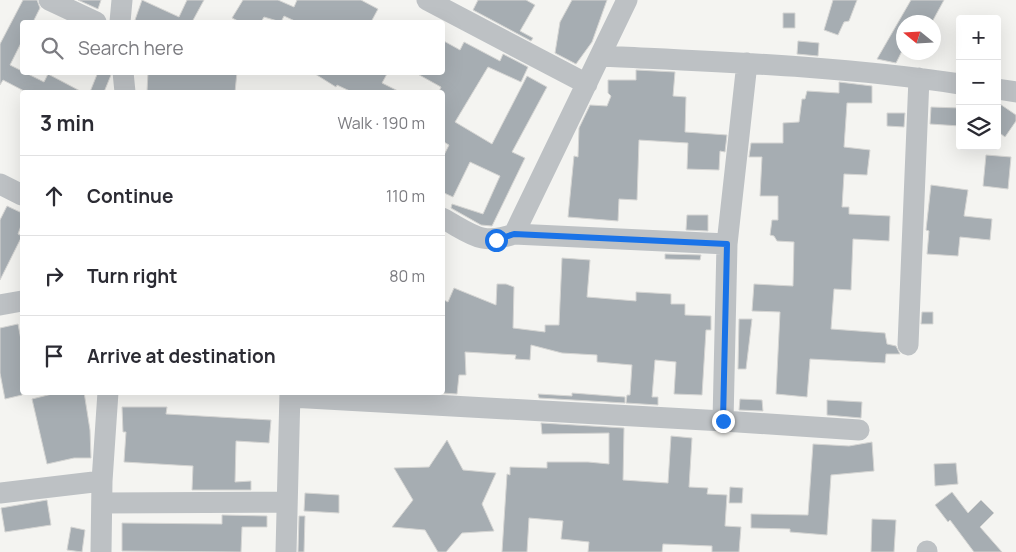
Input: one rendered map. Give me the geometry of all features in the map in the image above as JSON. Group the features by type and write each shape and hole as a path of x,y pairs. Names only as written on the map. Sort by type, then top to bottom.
{"street":[{"path":"49,0 92,20"},
{"path":"120,20 122,0"},
{"path":"427,0 587,84"},
{"path":"514,234 602,56 627,0"},
{"path":"602,56 747,63 920,78 956,83"},
{"path":"723,421 727,244 747,63"},
{"path":"123,75 125,90"},
{"path":"908,345 920,78"},
{"path":"1001,90 1016,92"},
{"path":"0,184 20,194"},
{"path":"445,220 484,240 496,240 514,234 727,244"},
{"path":"0,305 20,301"},
{"path":"101,552 102,481 108,395"},
{"path":"286,552 290,395 859,430"},
{"path":"0,493 102,481"},
{"path":"103,503 286,502"}],"building":[{"path":"23,0 37,0 40,8 34,20 20,20 20,45 10,65 20,70 20,75 30,75 44,82 48,75 50,75 78,90 22,90 3,80 0,85 0,44"},
{"path":"78,0 101,0 98,9"},
{"path":"142,0 179,17 187,0 204,0 193,20 135,20"},
{"path":"243,0 278,0 294,7 297,0 361,0 378,9 372,20 293,20 284,16 282,20 264,17 262,20 236,20 232,18"},
{"path":"478,0 526,0 535,5 520,31 533,38 531,41 473,10"},
{"path":"572,0 607,0 592,42 576,64 555,53 560,22"},
{"path":"833,0 857,0 849,21 844,22 838,35 824,30"},
{"path":"911,0 944,0 936,15 902,15"},
{"path":"783,13 795,13 795,28 783,28"},
{"path":"896,26 896,63 877,59"},
{"path":"798,41 819,43 818,56 797,54"},
{"path":"445,42 460,50 464,42 500,61 503,54 528,67 521,82 488,67 455,122 492,144 527,76 547,87 512,152 525,158 492,226 481,225 451,208 452,204 483,214 500,176 470,162 453,197 445,193 445,153 449,145 445,143 445,90 440,90 441,87 419,75 445,75"},
{"path":"636,70 675,72 673,96 686,97 685,132 727,135 725,152 720,151 719,170 687,169 688,143 639,140 637,200 619,199 618,221 568,217 574,156 578,157 579,128 590,105 607,106 611,96 608,93 608,80 636,80"},
{"path":"97,75 111,75 105,90 91,90"},
{"path":"148,75 237,75 235,90 147,90"},
{"path":"317,75 386,75 382,83 396,90 348,90 337,85 336,87"},
{"path":"839,82 872,86 872,103 847,103 844,147 870,150 867,175 844,174 842,207 849,207 849,214 890,216 889,241 853,239 851,290 834,289 831,329 885,333 887,344 896,346 900,354 886,354 885,363 810,359 807,397 776,394 780,312 752,311 754,284 793,286 794,242 777,241 774,236 770,235 772,220 778,220 778,196 760,196 762,157 749,157 751,143 783,143 783,123 799,122 802,99 805,99 807,91 839,93"},
{"path":"1001,105 1016,115 1016,121 1005,137 1001,134"},
{"path":"931,107 956,108 956,126 930,124"},
{"path":"887,113 905,113 904,127 887,126"},
{"path":"986,155 1011,157 1008,189 983,186"},
{"path":"931,185 968,190 964,216 992,219 990,240 960,237 958,256 927,254 929,231 926,230"},
{"path":"7,206 20,212 18,234 20,235 20,240 0,280 0,220"},
{"path":"687,215 708,215 708,231 686,230"},
{"path":"665,254 701,255 700,260 665,259"},
{"path":"562,258 590,260 587,297 636,301 636,292 671,294 671,304 685,304 685,315 711,316 711,330 706,330 702,395 674,394 676,362 655,360 652,397 658,397 658,405 626,403 627,395 630,395 632,365 597,362 597,355 562,353 531,345 530,360 515,359 516,355 465,352 466,375 459,375 457,394 445,393 445,300 448,302 454,288 496,305 497,284 506,284 514,287 513,328 545,332 545,325 559,325"},
{"path":"922,312 933,312 933,324 921,324"},
{"path":"739,319 752,319 746,369 738,369"},
{"path":"18,324 20,334 20,395 22,395 5,399 0,373 0,328"},
{"path":"572,393 625,397 625,403 539,398 538,394 572,396"},
{"path":"48,395 84,395 90,430 91,458 74,458 47,464 32,399"},
{"path":"740,399 762,400 763,411 739,410"},
{"path":"827,400 862,402 861,418 827,415"},
{"path":"122,407 167,407 166,414 271,420 269,443 236,441 235,482 251,481 251,490 192,490 193,466 124,462 126,432 123,432"},
{"path":"541,423 624,428 623,480 668,483 671,436 692,438 689,487 708,488 707,494 727,495 725,526 741,527 739,552 712,552 712,546 663,544 662,552 588,552 589,542 561,539 563,521 529,518 527,552 502,552 507,474 510,475 510,467 547,468 547,462 609,464 609,433 542,434"},
{"path":"447,440 463,470 496,473 482,504 494,531 462,533 446,552 438,552 425,530 392,527 413,500 394,468 429,467"},
{"path":"872,442 874,471 831,475 827,535 790,532 790,529 751,528 751,514 808,515 813,444 849,446"},
{"path":"956,463 958,484 935,486 934,464"},
{"path":"730,487 743,488 742,503 729,503"},
{"path":"952,492 968,513 981,500 994,513 980,527 1002,552 974,552 950,520 948,522 935,505"},
{"path":"305,493 339,495 339,513 304,511"},
{"path":"47,500 51,525 5,532 1,508"},
{"path":"222,515 267,516 267,527 242,527 241,552 122,551 122,523 222,524"},
{"path":"299,516 305,516 304,552 298,552"},
{"path":"872,519 896,520 894,552 871,552"},
{"path":"71,527 85,530 82,552 67,550"}],"route":[{"path":"496,240 514,234 727,244 723,421"}]}
